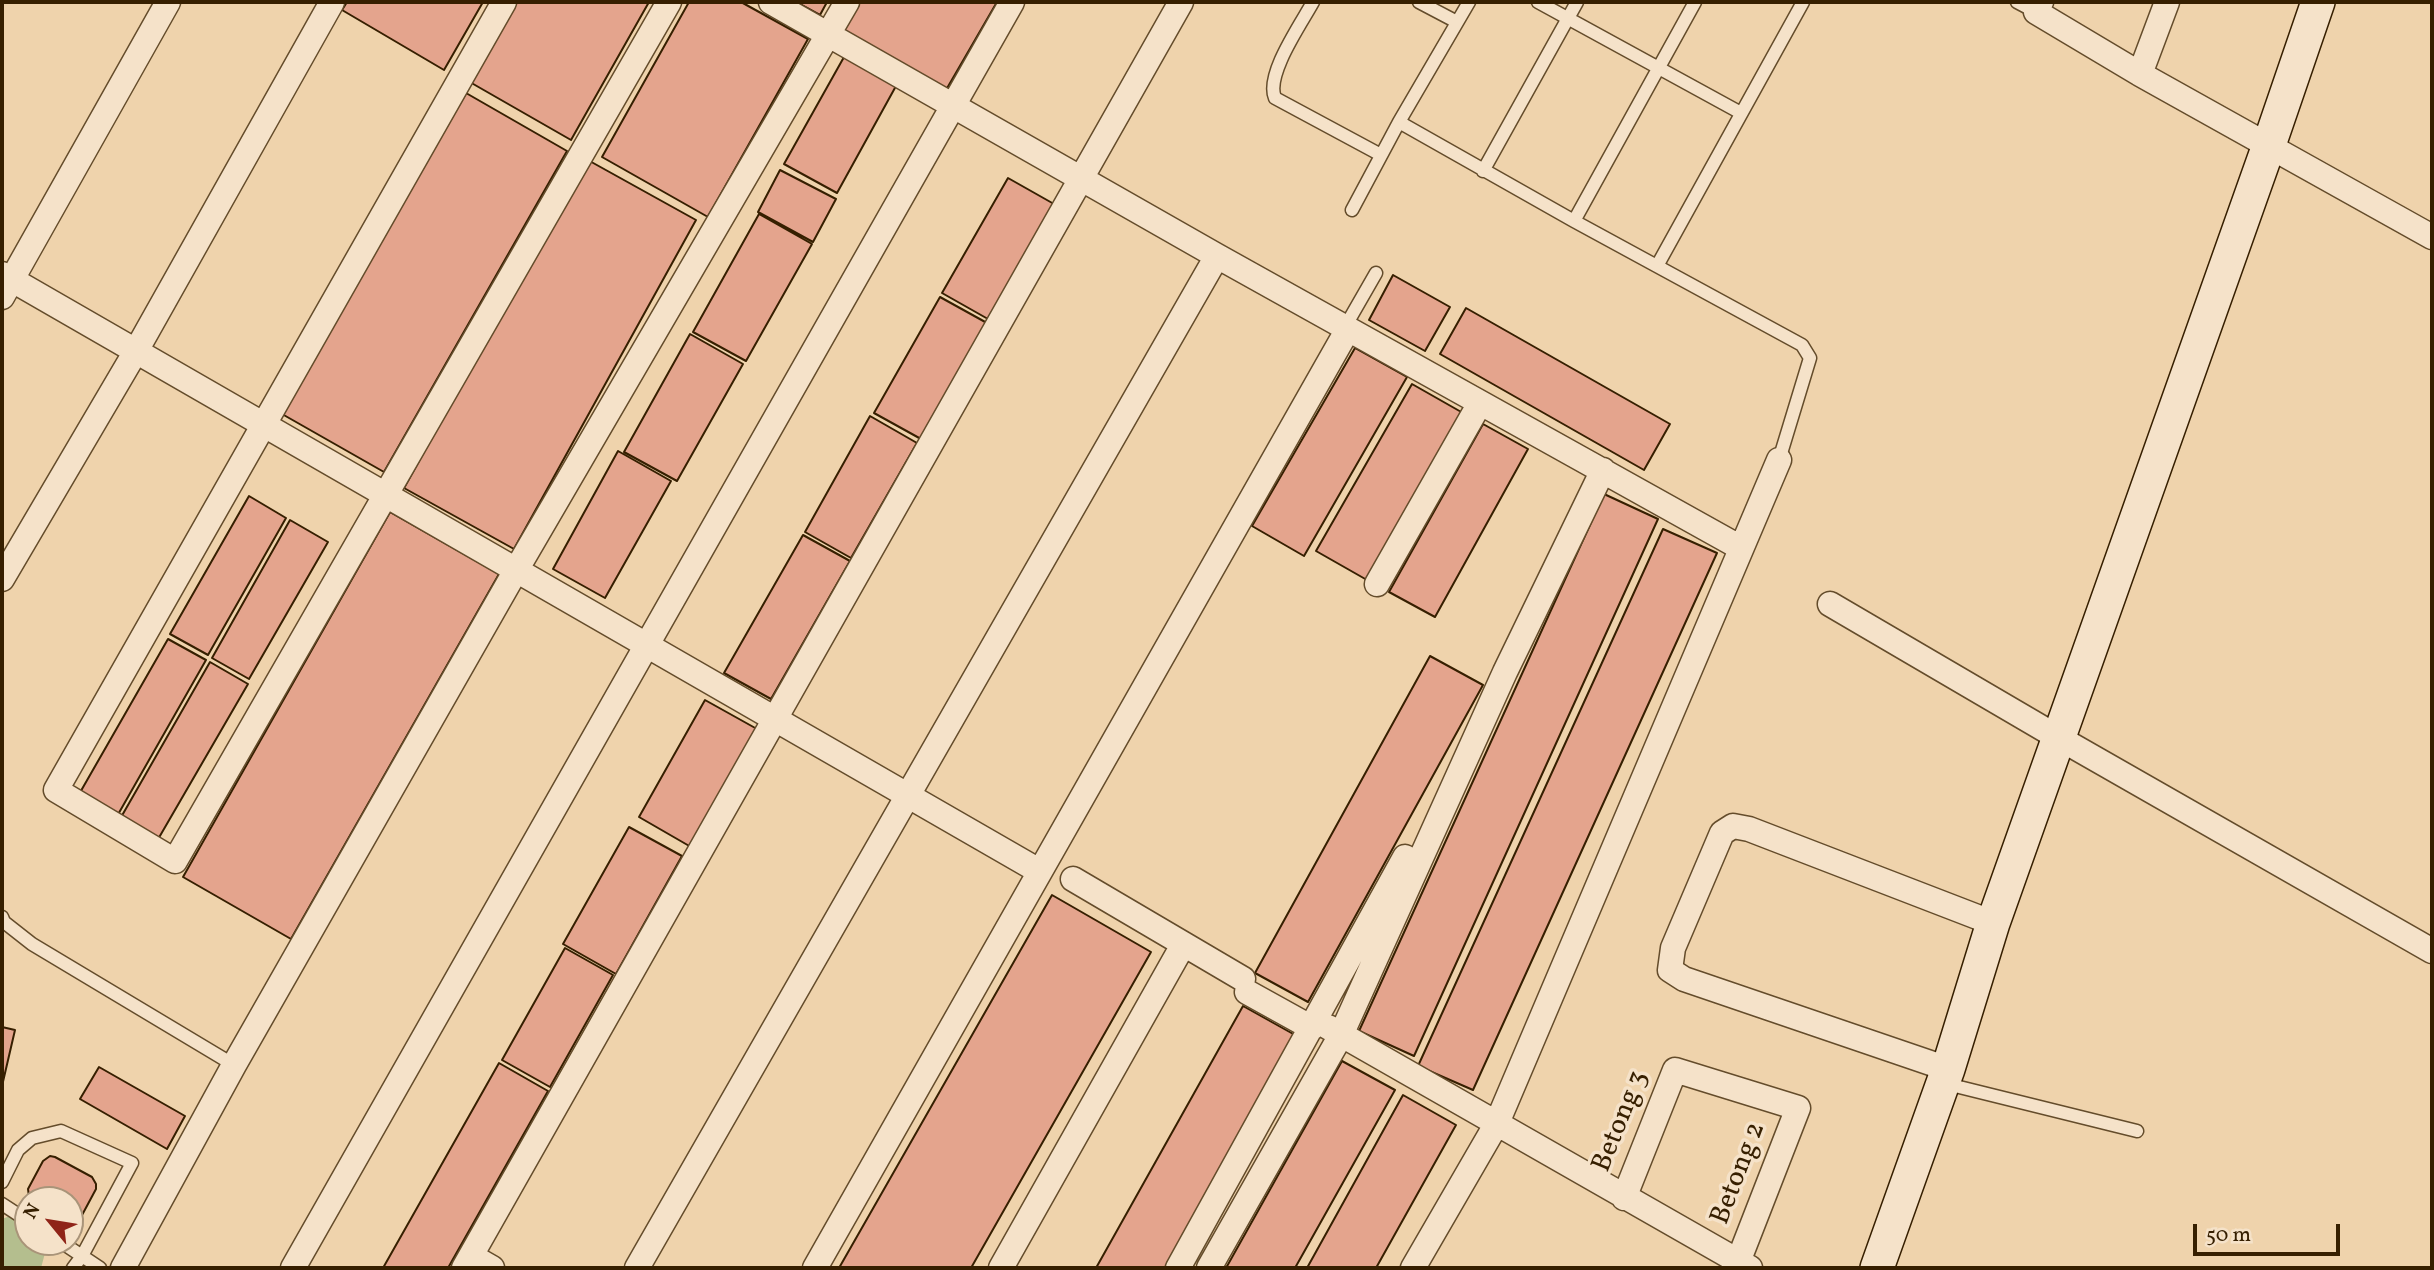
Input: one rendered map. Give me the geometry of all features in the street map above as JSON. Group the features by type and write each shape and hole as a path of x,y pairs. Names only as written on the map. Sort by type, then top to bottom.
{"street":[{"path":"168,2 5,284 136,351 386,494 515,572 1039,871"},
{"path":"2,579 136,351 332,2"},
{"path":"504,2 56,790 175,861 669,2"},
{"path":"771,2 1217,256 1741,548"},
{"path":"123,1268 234,1065 515,572 847,2"},
{"path":"292,1268 1012,2"},
{"path":"476,1264 774,719 1181,2"},
{"path":"2140,74 2167,2"},
{"path":"1878,1268 1946,1076 1993,923 2318,2"},
{"path":"2031,5 2140,74 2432,237"},
{"path":"637,1268 1217,256"},
{"path":"815,1268 1347,328"},
{"path":"1377,584 1480,403"},
{"path":"1413,1268 1493,1129 1779,460"},
{"path":"1209,1268 1337,1041 1505,672 1603,470"},
{"path":"1830,604 2432,951"},
{"path":"1178,1268 1505,672"},
{"path":"1946,1076 1684,979 1670,970 1673,948 1722,833 1733,826 1749,829 1993,923"},
{"path":"1073,879 1183,944 1312,1027 1744,1265"},
{"path":"1001,1268 1183,944"},
{"name":"Betong 3","path":"1624,1198 1675,1070 1798,1108"},
{"name":"Betong 2","path":"1744,1265 1798,1108"}],"lane":[{"path":"1312,2 1274,74 1275,98 1381,155"},
{"path":"1419,2 1457,22"},
{"path":"1352,210 1399,122 1469,2"},
{"path":"1538,2 1741,113"},
{"path":"1483,171 1577,2"},
{"path":"1574,221 1695,2"},
{"path":"1657,266 1803,2"},
{"path":"1399,122 1483,171 1802,345 1810,358 1779,460"},
{"path":"1347,328 1376,273"},
{"path":"2,917 4,922 32,944 234,1065"},
{"path":"1946,1076 2137,1131"},
{"path":"2,1182 18,1150 32,1138 61,1131 132,1163 84,1252"},
{"path":"73,1268 82,1256 100,1268"}],"green space":[{"path":"10,1216 14,1218 14,1256 44,1256 41,1268 2,1268 2,1219"}],"building":[{"path":"347,2 483,2 444,70 342,10"},
{"path":"513,2 649,2 571,140 468,81"},
{"path":"689,2 741,2 808,39 708,217 602,157"},
{"path":"796,2 827,2 820,15"},
{"path":"855,2 997,2 946,90 839,28"},
{"path":"844,57 896,86 837,193 784,164"},
{"path":"466,93 567,151 384,472 282,414"},
{"path":"586,159 696,220 514,549 404,488"},
{"path":"780,170 836,199 813,242 758,212"},
{"path":"1008,178 1054,204 988,319 942,293"},
{"path":"759,214 812,244 746,361 693,332"},
{"path":"1393,275 1450,307 1425,351 1369,320"},
{"path":"940,297 987,323 921,439 874,413"},
{"path":"1466,308 1670,424 1644,470 1440,354"},
{"path":"690,334 743,364 677,481 624,452"},
{"path":"1355,348 1407,377 1304,556 1252,526"},
{"path":"1412,384 1463,413 1367,580 1316,551"},
{"path":"870,416 917,443 851,558 805,532"},
{"path":"1483,424 1528,449 1435,617 1389,592"},
{"path":"618,451 671,481 605,598 553,569"},
{"path":"1604,494 1658,519 1414,1056 1359,1031"},
{"path":"249,496 286,518 208,655 170,634"},
{"path":"390,512 499,574 291,939 183,877"},
{"path":"290,520 328,542 249,679 212,658"},
{"path":"1663,529 1717,553 1473,1090 1418,1066"},
{"path":"803,535 850,561 771,699 724,673"},
{"path":"168,639 206,660 116,818 78,796"},
{"path":"1430,656 1483,685 1308,1002 1255,973"},
{"path":"210,662 248,684 157,841 120,819"},
{"path":"705,700 757,729 691,847 639,817"},
{"path":"629,827 682,856 616,974 563,944"},
{"path":"1052,895 1151,952 971,1268 839,1268"},
{"path":"565,948 613,975 550,1087 502,1060"},
{"path":"1243,1006 1295,1035 1165,1268 1096,1268"},
{"path":"2,1027 15,1030 2,1086"},
{"path":"1342,1061 1395,1090 1295,1268 1226,1268"},
{"path":"499,1063 548,1091 448,1268 383,1268"},
{"path":"99,1067 185,1116 167,1149 80,1099"},
{"path":"1403,1095 1456,1125 1376,1268 1307,1268"},
{"path":"50,1156 55,1157 92,1177 96,1189 84,1211 84,1186 30,1186 43,1161"}]}
